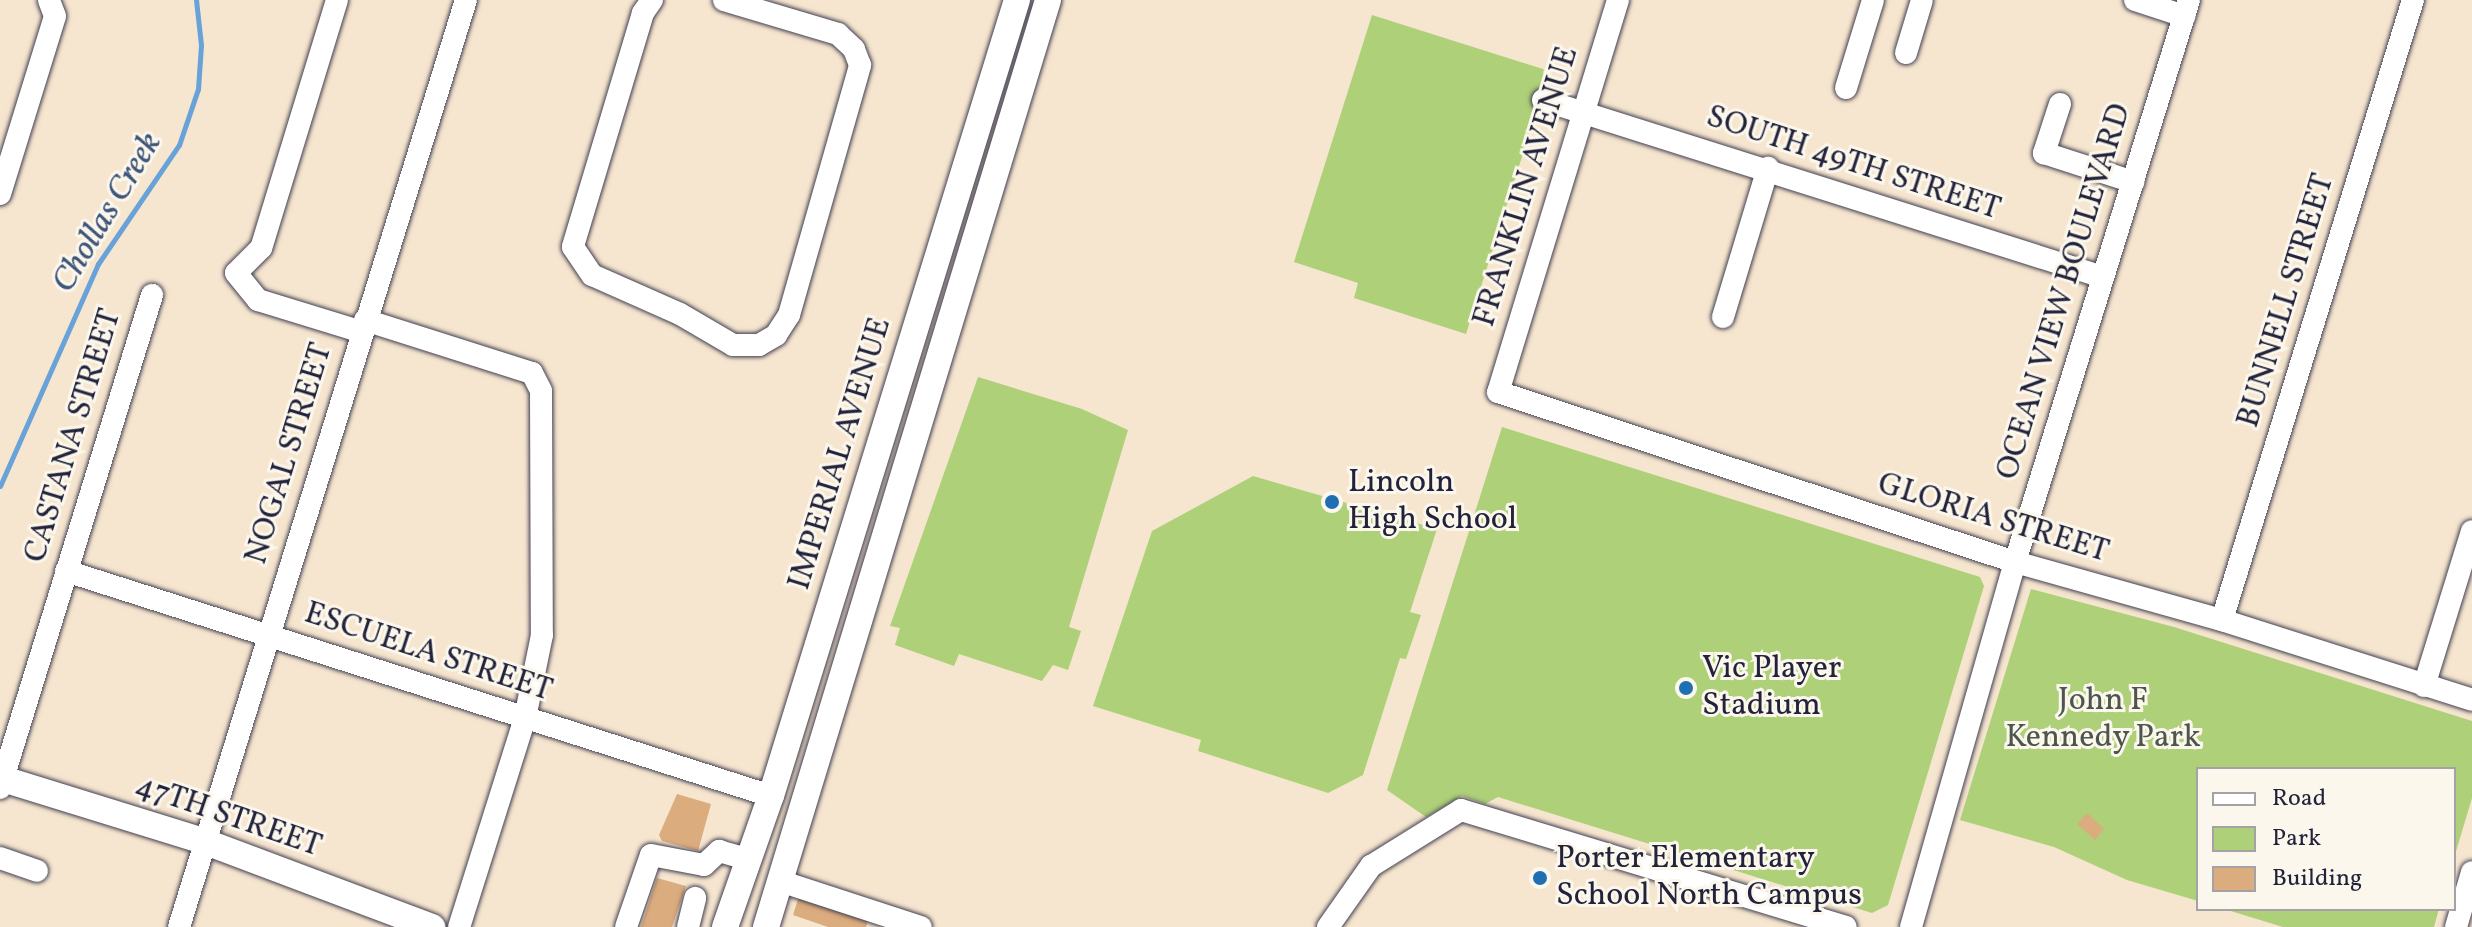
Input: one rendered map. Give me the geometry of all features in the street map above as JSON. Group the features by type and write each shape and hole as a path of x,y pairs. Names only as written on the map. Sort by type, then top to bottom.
{"main road":[{"name":"IMPERIAL AVENUE","path":"725,927 771,796 1017,0"},
{"name":"IMPERIAL AVENUE","path":"766,927 1048,0"},
{"name":"47TH STREET","path":"1,782 203,841 432,927"}],"street":[{"path":"0,194 55,16 49,0"},
{"path":"337,0 261,248 236,273 258,300 520,369 532,373 541,391 542,635 525,718 459,927"},
{"name":"NOGAL STREET","path":"179,927 203,841 466,0"},
{"path":"652,0 643,13 575,231 579,261 592,275 680,314 733,345 759,345 776,335 789,315 859,79 854,49 838,34 737,2"},
{"name":"FRANKLIN AVENUE","path":"1498,392 1618,0"},
{"path":"1846,88 1873,0"},
{"path":"1906,53 1922,0"},
{"path":"2135,0 2187,8"},
{"name":"BUNNELL STREET","path":"2222,620 2413,0"},
{"name":"OCEAN VIEW BOULEVARD","path":"1911,927 2015,562 2187,8"},
{"name":"SOUTH 49TH STREET","path":"1543,100 1768,168 2103,277"},
{"path":"2060,104 2044,153 2133,182"},
{"path":"1723,317 1768,168"},
{"name":"CASTANA STREET","path":"1,782 152,295"},
{"name":"GLORIA STREET","path":"1498,392 2015,562 2222,620 2472,700"},
{"path":"2424,686 2472,531"},
{"name":"ESCUELA STREET","path":"66,571 771,796"},
{"path":"1328,927 1371,866 1461,810 1479,812 1846,927"},
{"path":"626,927 651,855 704,865 719,851 750,860"},
{"path":"0,858 37,871"},
{"path":"2456,927 2472,872"},
{"path":"780,881 921,927"},
{"path":"688,927 695,898"}],"green space":[{"path":"1372,15 1549,71 1466,334 1354,298 1358,283 1294,262"},
{"path":"978,377 1082,409 1128,430 1069,627 1081,631 1068,670 1053,665 1042,681 959,654 954,666 895,645 900,628 890,626"},
{"name":"Vic Player Stadium","path":"1502,427 1980,577 1984,586 1888,905 1872,913 1498,797 1485,804 1462,796 1426,817 1387,790"},
{"path":"1253,476 1437,529 1410,612 1421,615 1406,659 1400,658 1363,775 1328,793 1198,751 1201,740 1093,706 1152,531"},
{"name":"John F Kennedy Park","path":"2031,589 2174,627 2472,721 2472,798 2456,851 2456,767 2196,767 2196,900 2127,880 2054,847 1960,820"},
{"path":"2231,911 2438,911 2434,927 2283,927"}],"building":[{"path":"677,794 711,804 698,851 662,841 659,835"},
{"path":"2087,813 2104,829 2095,840 2077,824"},
{"path":"657,878 686,886 672,927 641,927"},
{"path":"799,896 869,917 866,927 828,927 793,915"}],"waterway":[{"name":"Chollas Creek","path":"0,486 98,264 179,145 198,89 201,45 196,0"}],"place":[{"name":"Lincoln High School","path":"1332,502"},
{"name":"Vic Player Stadium","path":"1686,688"},
{"name":"Porter Elementary School North Campus","path":"1540,878"}]}
